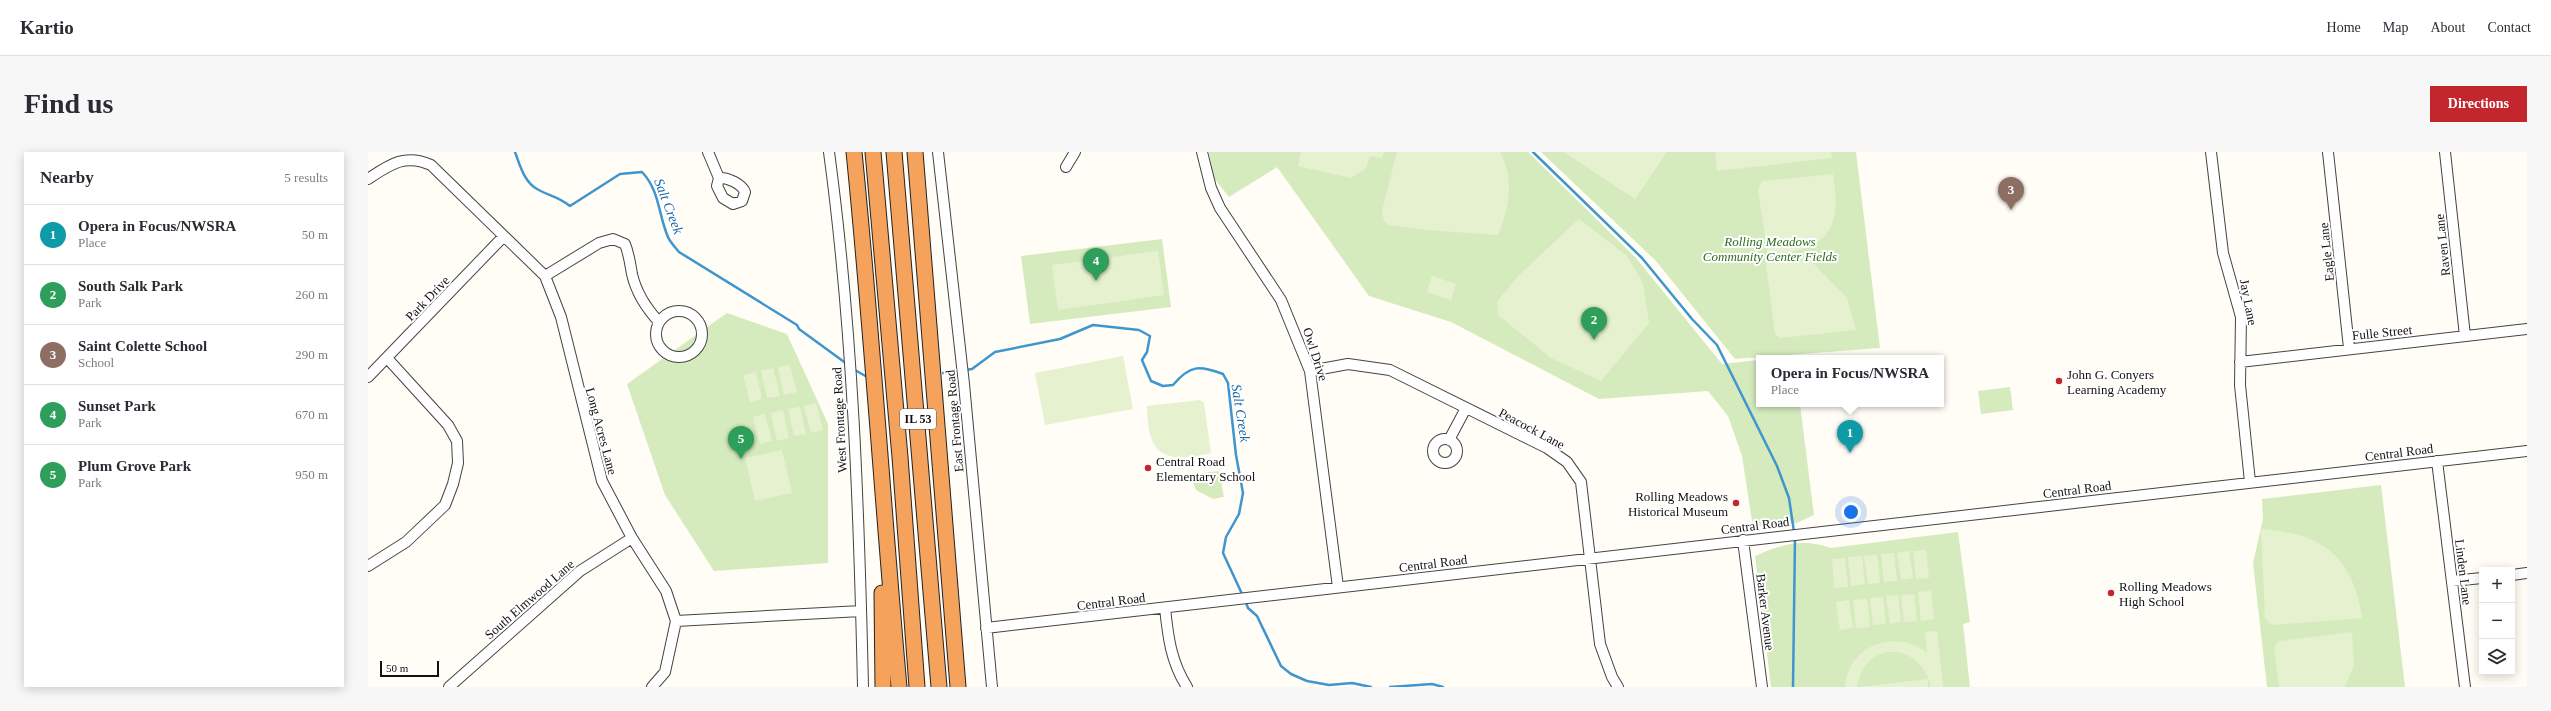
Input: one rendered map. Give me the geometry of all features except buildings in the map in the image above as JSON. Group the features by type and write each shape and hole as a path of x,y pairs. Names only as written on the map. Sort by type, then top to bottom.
{"highway":[{"path":"854,152 868,289 880,470 899,687"},
{"name":"IL 53","path":"873,152 899,450 917,687"},
{"name":"IL 53","path":"894,152 940,687"},
{"name":"IL 53","path":"915,152 958,687"},
{"path":"880,470 883,687"},
{"path":"955,641 963,687"}],"street":[{"path":"708,152 719,178"},
{"name":"West Frontage Road","path":"829,152 848,353 861,612 863,687"},
{"name":"East Frontage Road","path":"938,152 962,361 992,687"},
{"path":"1066,167 1075,152"},
{"name":"Owl Drive","path":"1202,152 1211,188 1220,208 1281,300 1310,371 1338,587"},
{"name":"Jay Lane","path":"2211,152 2223,253 2241,317 2242,340 2240,385 2250,482"},
{"name":"Eagle Lane","path":"2328,152 2349,348"},
{"name":"Raven Lane","path":"2445,152 2465,336"},
{"name":"Long Acres Lane","path":"368,179 399,160 424,162 436,169 545,276 561,317 602,481 632,538 666,591 676,621"},
{"name":"Park Drive","path":"368,377 504,236"},
{"path":"545,276 599,243 613,240 625,244 629,254 632,275 641,296 649,311 659,322"},
{"path":"671,312 686,312 692,315 701,327 701,341 697,348 684,356 677,357 663,350 656,337 659,322 671,312"},
{"name":"Fulle Street","path":"2240,362 2349,348 2527,329"},
{"path":"368,566 406,542 445,505 453,484 458,463 457,441 448,425 387,358"},
{"name":"Peacock Lane","path":"1310,371 1348,364 1378,367 1390,370 1547,448 1573,469 1581,482 1600,644 1618,687"},
{"path":"1449,440 1466,408"},
{"name":"Central Road","path":"986,628 1789,534 2527,450"},
{"name":"Linden Lane","path":"2437,461 2465,687"},
{"name":"South Elmwood Lane","path":"449,687 580,571 632,538"},
{"name":"Barker Avenue","path":"1743,540 1762,687"},
{"path":"2515,575 2527,573"},
{"path":"2452,581 2479,578"},
{"path":"1165,608 1172,654 1177,671 1187,687"},
{"path":"652,687 665,672 676,621 861,612"}],"green space":[{"path":"1209,152 1528,152 1636,258 1722,364 1756,360 1756,407 1800,407 1814,515 1797,523 1753,527 1742,456 1728,416 1708,391 1599,399 1451,322 1369,296 1277,167 1229,197 1214,178"},
{"path":"1301,152 1384,152 1382,158 1370,156 1366,168 1351,178 1298,166"},
{"path":"1397,152 1500,152 1508,173 1509,194 1505,214 1498,235 1428,230 1388,225 1384,221 1382,211"},
{"name":"Rolling Meadows Community Center Fields","path":"1541,152 1856,152 1880,348 1788,355 1756,355 1756,357 1735,359 1656,261"},
{"path":"1564,152 1667,152 1635,199"},
{"path":"1715,152 1831,152 1832,158 1717,171"},
{"path":"1833,174 1835,211 1832,224 1826,234 1817,242 1804,248 1768,255 1758,190 1762,181"},
{"path":"1579,219 1627,256 1643,283 1649,323 1601,381 1551,358 1498,315 1497,302 1517,277"},
{"path":"1162,239 1171,307 1030,324 1021,256"},
{"path":"1158,251 1164,295 1058,310 1052,265"},
{"path":"1765,257 1778,257 1813,263 1847,298 1856,330 1780,338 1775,334"},
{"path":"1432,276 1456,284 1451,300 1427,292"},
{"path":"727,313 787,334 828,424 828,563 714,571 665,495 627,384"},
{"path":"1123,356 1133,409 1045,425 1035,373"},
{"path":"790,365 797,392 784,395 778,367"},
{"path":"773,368 780,396 767,398 761,371"},
{"path":"756,372 762,399 750,402 743,375"},
{"path":"2010,387 2013,410 1981,414 1978,391"},
{"path":"1200,400 1204,403 1211,453 1182,457 1171,456 1162,452 1155,446 1151,436 1148,423 1147,406"},
{"path":"816,403 823,430 811,433 804,406"},
{"path":"800,407 806,434 794,436 788,409"},
{"path":"783,410 789,438 777,441 771,413"},
{"path":"765,414 772,441 760,444 753,417"},
{"path":"782,450 792,493 755,501 745,458"},
{"path":"1219,471 1224,497 1213,499 1196,490 1191,478 1195,474"},
{"path":"2381,485 2405,687 2267,687 2253,563 2263,519 2262,499"},
{"path":"2261,529 2282,531 2301,536 2317,543 2331,552 2342,564 2351,578 2358,597 2362,618 2272,625 2265,618"},
{"path":"1958,532 1970,622 1963,624 1970,687 1771,687 1755,556 1775,548 1793,544 1811,543 1831,548"},
{"path":"1926,550 1929,578 1916,579 1913,551"},
{"path":"1909,551 1913,578 1901,580 1897,553"},
{"path":"1894,553 1897,581 1884,582 1881,554"},
{"path":"1877,555 1880,583 1868,584 1864,556"},
{"path":"1862,556 1865,584 1851,586 1848,557"},
{"path":"1845,558 1848,587 1834,588 1832,559"},
{"path":"1931,591 1934,619 1921,621 1918,592"},
{"path":"1914,594 1917,621 1904,622 1901,595"},
{"path":"1898,595 1901,622 1890,624 1886,596"},
{"path":"1883,597 1886,624 1873,625 1870,598"},
{"path":"1867,599 1870,627 1856,628 1853,600"},
{"path":"1849,600 1853,628 1840,630 1836,602"},
{"path":"1937,631 1943,687 1931,687 1925,672 1916,661 1905,654 1892,652 1881,654 1870,661 1862,672 1857,687 1845,687 1848,672 1855,660 1864,651 1876,645 1888,642 1902,642 1915,646 1927,653 1925,632"},
{"path":"2352,632 2354,665 2345,687 2279,687 2274,647 2279,641"},
{"path":"1928,679 1928,687 1862,687"}],"waterway":[{"name":"Salt Creek","path":"515,152 523,173 533,186 570,206 620,174 642,172 648,179 656,195 668,237 679,252 797,325 799,329 847,364"},
{"path":"1533,152 1642,258 1692,319 1717,345 1777,466 1789,498 1794,532"},
{"name":"Salt Creek","path":"965,370 972,369 995,352 1060,339 1093,325 1139,330 1150,336 1147,352 1142,360 1151,381 1163,386 1173,385 1179,378 1190,370 1201,368 1223,374 1228,383 1236,455 1243,493 1239,514 1226,537 1223,553 1243,596"},
{"name":"Salt Creek","path":"853,369 869,378"},
{"name":"Salt Creek","path":"943,373 961,371"},
{"path":"1793,687 1795,537"},
{"name":"Salt Creek","path":"1245,600 1248,608 1257,616 1281,666 1291,674 1307,681 1329,685 1352,683 1371,687"},
{"name":"Salt Creek","path":"1390,687 1432,684 1443,687"}],"place":[{"name":"Saint Colette School","path":"2011,210"},
{"name":"Sunset Park","path":"1096,281"},
{"name":"South Salk Park","path":"1594,340"},
{"name":"John G. Conyers Learning Academy","path":"2059,381"},
{"name":"Opera in Focus/NWSRA","path":"1850,453"},
{"name":"Plum Grove Park","path":"741,459"},
{"name":"Central Road Elementary School","path":"1148,468"},
{"name":"Rolling Meadows Historical Museum","path":"1736,503"},
{"name":"Rolling Meadows High School","path":"2111,593"}]}
